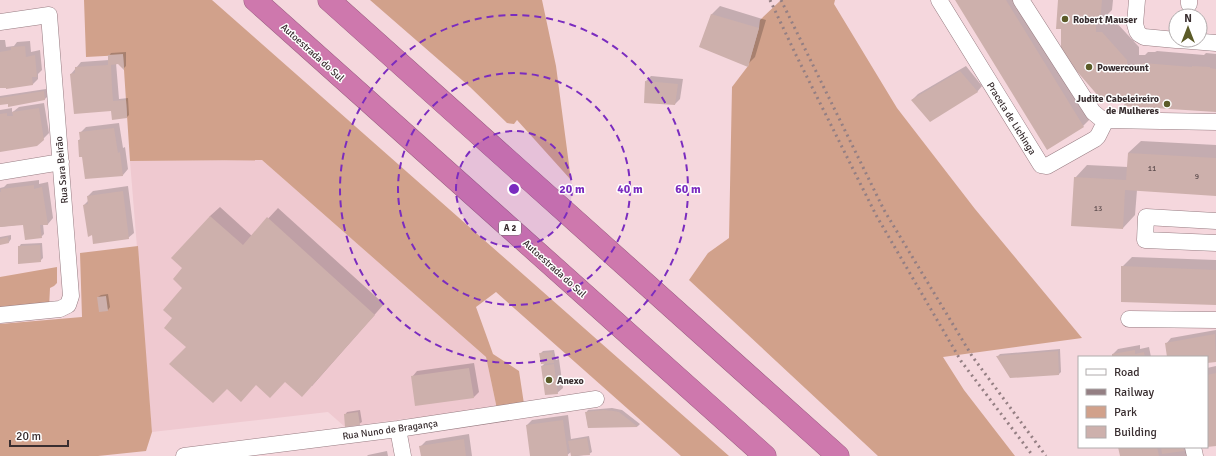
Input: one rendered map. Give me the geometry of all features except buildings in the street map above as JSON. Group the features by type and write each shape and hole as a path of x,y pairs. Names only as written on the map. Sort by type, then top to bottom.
{"highway":[{"name":"Autoestrada do Sul","path":"255,0 765,456"},
{"path":"329,0 838,456"}],"street":[{"name":"Praceta de Lichinga","path":"939,0 1041,164 1047,166 1095,139 1106,120"},
{"path":"1021,0 1093,112 1099,118 1106,120 1216,122"},
{"path":"1137,0 1135,24 1139,34 1144,37 1168,39"},
{"name":"Rua Sara Beirão","path":"0,22 49,15 71,296 70,302 66,307 60,309 0,315"},
{"path":"0,172 61,162"},
{"path":"1216,220 1146,217 1145,240 1216,243"},
{"path":"1129,319 1216,320"},
{"name":"Rua Nuno de Bragança","path":"184,456 398,429 596,399"},
{"path":"398,429 403,456"}],"shaded area":[{"path":"262,160 486,357 497,409 412,422 411,418 345,427 328,412 152,432 130,161"}],"green space":[{"path":"84,0 212,0 729,456 681,456 496,292 476,307 493,354 519,371 524,404 497,409 486,357 262,160 130,161 123,55 86,57"},
{"path":"370,0 542,0 556,66 571,180 517,120 514,124 507,123 470,87"},
{"path":"781,0 835,0 834,4 897,108 975,209 1082,338 943,357 964,390 1015,456 878,456 689,280 708,253 729,238 732,87 748,66 760,20"},
{"path":"138,246 152,432 146,451 98,456 0,456 0,324 82,317 80,253"},
{"path":"57,267 57,283 50,288 49,308 0,311 0,277"}],"railway":[{"path":"770,0 876,215 961,361 1033,456"},
{"path":"781,0 884,210 972,356 1046,456"}],"place":[{"name":"Robert Mauser","path":"1065,19"},
{"name":"Powercount","path":"1089,67"},
{"name":"Judite Cabeleireiro de Mulheres","path":"1167,104"},
{"name":"Anexo","path":"549,380"}]}
